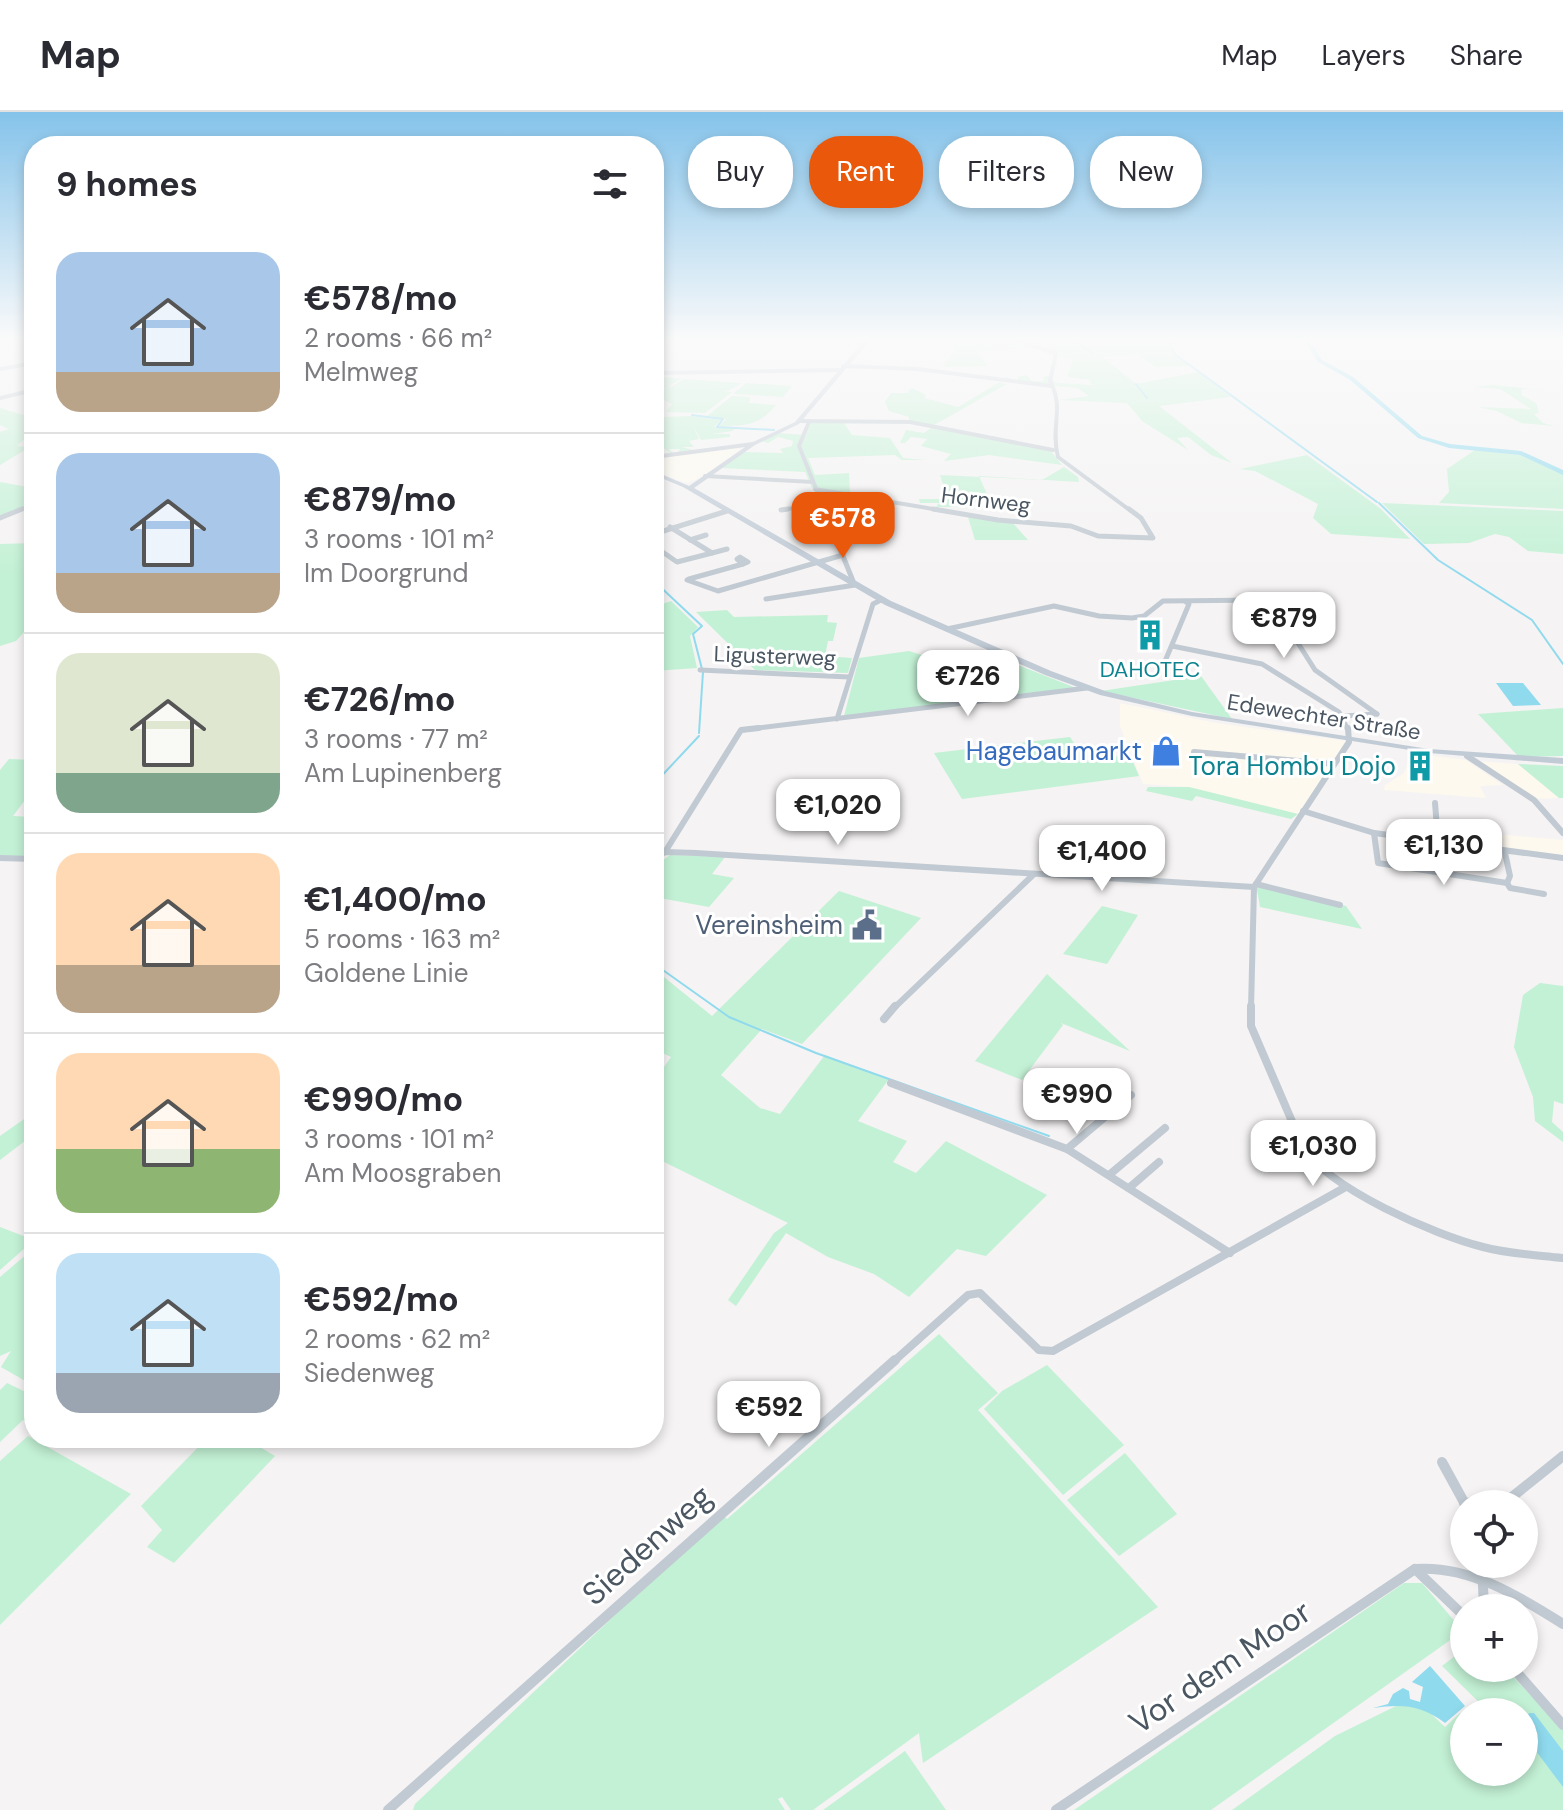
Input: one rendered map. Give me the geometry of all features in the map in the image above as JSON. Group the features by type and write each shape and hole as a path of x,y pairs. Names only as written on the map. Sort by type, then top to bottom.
{"main road":[{"path":"687,487 753,444 802,417"},
{"name":"Edewechter Straße","path":"664,477 687,487 881,600 1087,688 1192,714 1349,739 1467,756 1563,761"}],"street":[{"path":"799,421 910,422 1053,450 1057,417"},
{"path":"766,599 854,583 799,446 809,422"},
{"path":"664,456 753,444"},
{"name":"Hornweg","path":"815,489 998,520 1071,526 1098,536 1153,538 1141,518 1066,465 1053,450"},
{"path":"701,479 813,482"},
{"path":"781,510 820,504"},
{"path":"0,518 24,508"},
{"path":"664,529 727,511"},
{"path":"670,527 712,553"},
{"path":"690,540 706,535"},
{"path":"664,554 674,562 727,549"},
{"path":"743,564 687,580 718,591 843,555"},
{"path":"837,719 873,604 881,600"},
{"path":"947,629 1054,606 1099,616 1132,618 1144,616 1163,601 1264,600 1286,624 1315,670 1377,714 1344,716 1262,664 1172,646"},
{"path":"1163,666 1189,604 1186,602"},
{"name":"Ligusterweg","path":"700,670 849,677"},
{"path":"1087,688 741,730 665,852 1255,885 1340,905"},
{"path":"1344,716 1349,739 1255,885 1249,1020 1303,1147 1313,1163 1344,1188 1441,1234 1475,1245 1563,1258"},
{"path":"1194,752 1334,764"},
{"path":"1467,756 1534,800 1563,833"},
{"path":"1435,803 1438,840"},
{"path":"1303,811 1374,833 1498,848 1505,853 1563,858"},
{"path":"1374,833 1376,860 1382,865 1507,883 1510,888 1544,894"},
{"path":"1505,853 1510,876 1507,883"},
{"path":"0,858 24,859"},
{"path":"884,1019 913,986 1034,874"},
{"path":"891,1083 1067,1149 1230,1253"},
{"path":"1067,1149 1131,1095"},
{"path":"1109,1175 1165,1128"},
{"path":"1129,1188 1159,1162"},
{"name":"Siedenweg","path":"388,1810 968,1295 980,1293 987,1297 1039,1350 1053,1351 1344,1188"},
{"path":"1521,1490 1562,1458"},
{"path":"1442,1462 1457,1490"},
{"path":"1415,1569 1428,1566 1485,1583 1563,1624"},
{"path":"1415,1569 1450,1603"},
{"name":"Vor dem Moor","path":"1056,1810 1415,1569"},
{"path":"1484,1578 1485,1594"},
{"path":"1525,1682 1563,1725"}],"shaded area":[{"path":"726,447 741,449 700,478 686,483 664,475 664,457"},
{"path":"1120,703 1216,723 1347,741 1298,814 1189,787 1143,784 1120,726"},
{"path":"1411,753 1466,760 1503,785 1480,786 1486,798 1384,790 1385,785 1404,773"},
{"path":"1476,761 1518,764 1559,798 1535,799"},
{"path":"1439,829 1563,840 1563,855 1445,840 1440,837"}],"green space":[{"path":"0,417 24,417 24,439 17,446 24,447 24,451 0,465 0,432 9,429 0,425"},
{"path":"664,417 721,420 716,428 734,428 733,431 713,434 730,434 730,437 701,440 693,426 699,439 689,441 694,447 682,447 693,450 678,452 680,449 668,449 673,453 664,448"},
{"path":"715,417 764,417 736,426 719,426 726,419"},
{"path":"909,417 948,417 934,425 909,421"},
{"path":"1139,417 1173,417 1232,463 1211,455 1188,437 1177,438 1188,450"},
{"path":"1509,417 1537,417 1543,423 1554,426 1521,423"},
{"path":"811,422 844,423 852,435 890,438 903,458 925,460 902,460 895,455 808,458 815,475 849,473 850,495 812,488 805,472 722,468 744,452 783,453 780,449 792,446 793,441 778,437 768,443 762,441 778,433 806,435"},
{"path":"931,428 1050,450 1062,465 989,455 944,461 951,454 921,446 927,439 911,437 900,443 906,430 924,433"},
{"path":"1475,450 1529,456 1563,474 1563,509 1439,503 1449,492 1447,469"},
{"path":"1307,455 1381,509 1410,539 1331,534 1313,518 1318,504 1255,471 1240,469"},
{"path":"1064,467 1078,477 1079,482 1042,480"},
{"path":"940,475 979,477 993,508 979,509 974,500 955,501 955,507 920,503 919,499 948,499"},
{"path":"0,482 24,486 24,506 0,516"},
{"path":"1382,503 1563,511 1563,554 1528,551 1509,537 1495,534 1469,543 1424,544"},
{"path":"968,517 1013,523 1028,540 975,540"},
{"path":"24,543 24,632 16,641 0,646 0,544"},
{"path":"671,601 698,627 690,636 697,668 664,670 664,603"},
{"path":"727,610 734,617 828,615 827,622 837,623 825,656 852,658 848,673 755,670 696,612"},
{"path":"948,650 982,665 1003,659 1076,688 844,716 859,658 909,651 928,657"},
{"path":"1201,676 1232,719 1101,691"},
{"path":"1563,708 1563,756 1519,757 1478,714"},
{"path":"1070,737 1085,760 1130,755 1139,776 962,799 934,753"},
{"path":"9,759 24,760 24,801 13,816 24,817 24,859 0,855 0,770"},
{"path":"1518,764 1563,766 1563,798 1559,798"},
{"path":"1148,787 1189,787 1298,814 1291,819 1196,796 1192,801 1146,791"},
{"path":"670,855 725,857 712,874 734,878 709,907 664,899 664,860"},
{"path":"1256,884 1346,906 1362,929 1260,907"},
{"path":"839,891 921,918 802,1044 762,1029 721,1075 760,1108 780,1114 825,1055 889,1079 858,1121 907,1141 893,1162 916,1173 946,1141 1047,1195 986,1256 957,1249 909,1297 874,1274 828,1257 786,1233 736,1306 728,1300 774,1233 788,1223 664,1162 664,1067 671,1057 664,1054 664,977 712,1016"},
{"path":"1102,906 1138,915 1107,964 1063,954"},
{"path":"1047,974 1130,1051 1061,1023 1063,1025 1022,1080 975,1061"},
{"path":"1540,983 1563,986 1563,1104 1554,1101 1552,1122 1563,1132 1563,1142 1535,1121 1533,1097 1514,1047 1523,995"},
{"path":"24,1119 24,1142 0,1160 0,1136"},
{"path":"0,1227 24,1236 24,1249 0,1270"},
{"path":"24,1257 24,1380 1,1367 11,1351 0,1356 0,1277"},
{"path":"939,1334 998,1393 978,1410 1158,1607 923,1763 919,1733 813,1810 791,1810 782,1797 778,1799 785,1810 413,1810 415,1804 722,1514 727,1519"},
{"path":"1047,1365 1124,1445 1063,1495 984,1409 1002,1391"},
{"path":"7,1383 24,1391 24,1420 0,1442 0,1390"},
{"path":"24,1440 24,1448 49,1448 131,1494 0,1625 0,1461"},
{"path":"197,1448 262,1448 275,1456 174,1563 147,1547 162,1530 141,1506"},
{"path":"1125,1453 1177,1514 1119,1556 1067,1500"},
{"path":"1404,1583 1422,1583 1450,1616 1450,1640 1211,1810 1074,1810"},
{"path":"1450,1660 1450,1674 1442,1666"},
{"path":"1458,1682 1518,1682 1533,1698 1475,1698"},
{"path":"1538,1703 1563,1730 1563,1810 1232,1810 1335,1736 1398,1705 1425,1708 1445,1727 1450,1722 1450,1786 1538,1786"},
{"path":"905,1751 946,1810 823,1810"}],"water":[{"path":"1496,683 1523,683 1541,705 1513,706"},
{"path":"1430,1666 1458,1698 1450,1698 1450,1719 1445,1723 1428,1712 1411,1707 1373,1708 1388,1704 1393,1694 1403,1688 1409,1691 1410,1699 1420,1702 1423,1687 1412,1682"},
{"path":"1538,1718 1563,1751 1563,1787 1538,1754"}],"waterway":[{"path":"709,417 723,419 717,427 774,430"},
{"path":"1261,417 1377,502"},
{"path":"1397,417 1420,437 1449,446 1521,453 1563,473"},
{"path":"1379,503 1438,560 1532,620 1563,664"},
{"path":"664,590 702,626 693,634 702,669"},
{"path":"699,733 703,672"},
{"path":"664,773 699,736"},
{"path":"664,971 729,1017 816,1053 1049,1136"}],"place":[{"name":"DAHOTEC","path":"1150,635"},
{"name":"Hagebaumarkt","path":"1166,751"},
{"name":"Tora Hombu Dojo","path":"1420,766"},
{"name":"Vereinsheim","path":"867,925"}]}
